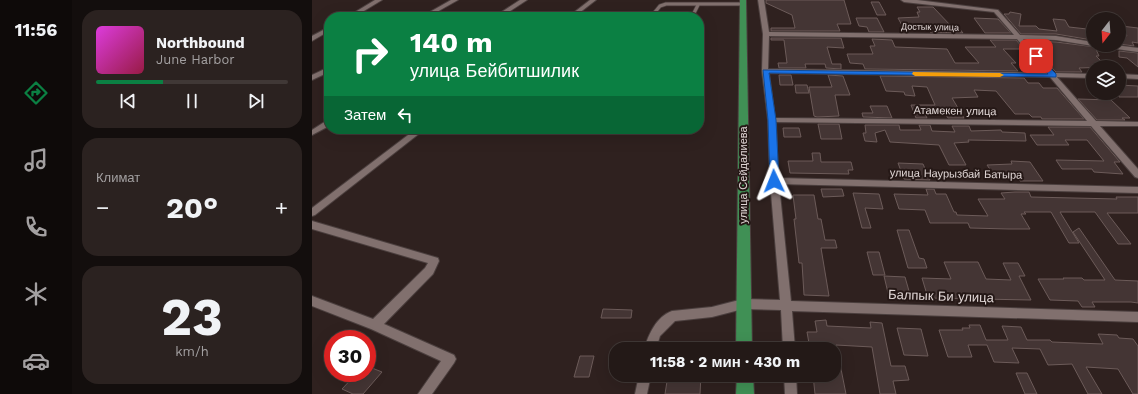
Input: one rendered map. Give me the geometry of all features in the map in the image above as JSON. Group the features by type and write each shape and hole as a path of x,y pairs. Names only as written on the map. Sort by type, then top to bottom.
{"main road":[{"name":"улица Сейдалиева","path":"743,2 744,342"},
{"path":"745,382 745,394"}],"street":[{"path":"359,12 379,0"},
{"path":"433,12 455,0"},
{"path":"505,12 524,0"},
{"path":"577,12 593,0"},
{"path":"761,0 766,34 765,71 772,120 774,181 789,342"},
{"path":"904,0 996,11 1138,175"},
{"path":"312,39 324,32"},
{"name":"Достык улица","path":"766,34 1056,38 1086,43"},
{"path":"1126,48 1138,50"},
{"path":"765,71 1086,76"},
{"path":"312,78 324,72"},
{"path":"1126,76 1138,77"},
{"name":"Атамекен улица","path":"772,120 1138,124"},
{"path":"312,133 324,126"},
{"path":"312,213 415,134"},
{"name":"улица Наурызбай Батыра","path":"774,181 1138,190"},
{"path":"312,224 434,261 429,271 375,325"},
{"path":"312,301 375,325 450,359 424,394"},
{"name":"Балпык Би улица","path":"652,342 655,333 672,316 712,312 743,304 1138,316"},
{"path":"641,394 644,382"},
{"path":"790,382 791,394"}],"lane":[{"path":"655,12 663,4 698,5 743,2"},
{"path":"694,12 698,5"}],"building":[{"path":"766,0 844,0 851,24 837,24 840,31 771,31 771,28 795,28 792,15 766,3"},
{"path":"871,2 879,2 886,15 877,15"},
{"path":"917,7 933,7 952,27 958,27 963,33 930,32 928,29 904,29 898,18 919,17 917,12 920,12"},
{"path":"1010,12 1021,14 1019,26 1036,26 1039,29 1057,31 1053,19 1065,20 1069,27 1086,29 1086,39 1056,34 1021,34 1004,14 1009,14"},
{"path":"856,18 877,18 884,32 869,32 867,27 859,26"},
{"path":"974,18 998,19 1011,33 985,33"},
{"path":"1126,27 1138,28 1138,43 1132,42 1134,46 1126,45"},
{"path":"771,38 841,38 844,48 827,47 832,64 841,64 841,69 826,68 825,64 805,64 806,68 779,68 778,63 787,63 784,40 771,40"},
{"path":"872,39 892,40 895,47 947,49 955,63 979,63 965,47 996,47 990,40 1016,40 1024,49 1003,49 1016,63 1011,63 1018,71 865,69 863,64 850,63 847,54 873,54 870,46 875,46"},
{"path":"1026,41 1056,42 1086,46 1086,52 1097,52 1099,56 1096,56 1100,60 1086,60 1086,68 1079,68 1082,72 1056,72"},
{"path":"1119,52 1138,53 1138,67 1127,58 1119,57"},
{"path":"779,75 791,75 793,85 780,85"},
{"path":"828,75 843,76 850,95 835,95 839,116 817,117 814,116 809,87 832,87"},
{"path":"880,76 1024,78 1028,83 1039,83 1043,88 1057,88 1084,119 1042,119 1041,117 1032,117 1029,114 1015,114 996,91 974,90 978,97 952,98 964,118 948,118 946,115 925,114 927,118 916,118 911,105 935,105 927,87 912,86 915,96 905,95 904,92 886,91"},
{"path":"795,85 807,85 809,93 796,93"},
{"path":"1126,85 1138,86 1138,97 1126,97"},
{"path":"1078,99 1111,100 1130,118 1122,118 1125,120 1097,120"},
{"path":"870,106 887,106 892,118 863,117 862,113 873,113"},
{"path":"818,124 839,124 842,139 821,139"},
{"path":"865,125 899,125 900,130 921,130 919,125 930,125 932,131 955,132 952,126 969,126 971,131 1001,130 1002,132 1025,133 1026,141 968,140 969,142 954,143 966,165 949,165 939,145 890,142 885,130 875,133 877,142 865,141 863,133 866,133"},
{"path":"1048,127 1090,127 1120,162 1114,162 1123,174 1094,172 1092,169 1062,169 1056,160 1104,161 1087,140 1065,140 1069,145 1037,145 1030,135 1054,135"},
{"path":"783,128 799,128 801,137 784,137"},
{"path":"812,153 820,153 821,162 851,162 853,170 848,170 849,174 790,173 788,161 813,161"},
{"path":"1011,161 1030,162 1043,181 1020,181 1015,174 994,175 987,165 1012,164"},
{"path":"898,163 923,164 930,180 904,179"},
{"path":"821,189 842,189 844,196 823,197"},
{"path":"926,189 934,189 936,194 946,194 954,212 956,212 957,215 988,216 978,199 1005,199 1001,193 1015,192 1029,192 1031,197 1117,199 1116,197 1138,197 1138,213 1107,213 1131,244 1118,244 1095,212 1060,212 1079,243 1069,243 1051,212 1024,212 1026,214 1021,214 1030,229 1009,229 970,228 968,223 930,223 925,210 899,209 894,194 928,195"},
{"path":"853,193 879,194 883,209 865,208 871,228 862,228"},
{"path":"793,195 814,195 818,219 821,219 825,240 835,240 837,248 821,248 829,296 804,295 802,263 799,263 794,219 796,219"},
{"path":"1079,228 1115,280 1138,281 1138,303 1092,302 1095,307 1082,307 1078,301 1050,300 1038,279 1082,278 1084,280 1105,280 1073,232"},
{"path":"897,230 909,230 919,258 924,259 927,268 908,268"},
{"path":"867,252 879,252 885,275 873,275"},
{"path":"944,262 978,262 986,279 1011,280 1003,263 1018,263 1025,276 1019,276 1031,300 928,298 922,278 951,279"},
{"path":"884,276 905,277 911,298 889,297"},
{"path":"603,309 632,310 631,318 601,318"},
{"path":"826,320 827,326 871,328 870,322 882,323 891,366 905,366 909,380 893,381 896,394 880,394 872,347 841,345 841,342 809,342 807,332 817,332 815,321"},
{"path":"969,325 980,325 986,340 1008,340 1002,326 1021,327 1027,340 1050,340 1052,342 1103,344 1098,334 1117,335 1119,338 1133,339 1138,346 1138,394 1133,394 1118,369 1086,367 1102,394 1088,394 1072,364 1048,365 1040,349 1012,348 1019,363 994,362 987,345 968,345 972,357 948,357 939,330 963,330 962,328 970,328"},
{"path":"897,328 921,329 928,356 904,355"},
{"path":"580,356 594,356 589,377 574,377"},
{"path":"841,369 846,394 815,394 814,382 841,382"},
{"path":"376,370 382,372 376,379"},
{"path":"1016,373 1027,373 1037,394 1025,394"},
{"path":"349,382 373,382 363,394 353,394 342,389"},
{"path":"667,382 701,382 700,394 665,394"}],"slow traffic":[{"path":"915,74 1000,75"}],"route":[{"path":"774,181 772,120 765,71 1053,76 1036,56"}]}
